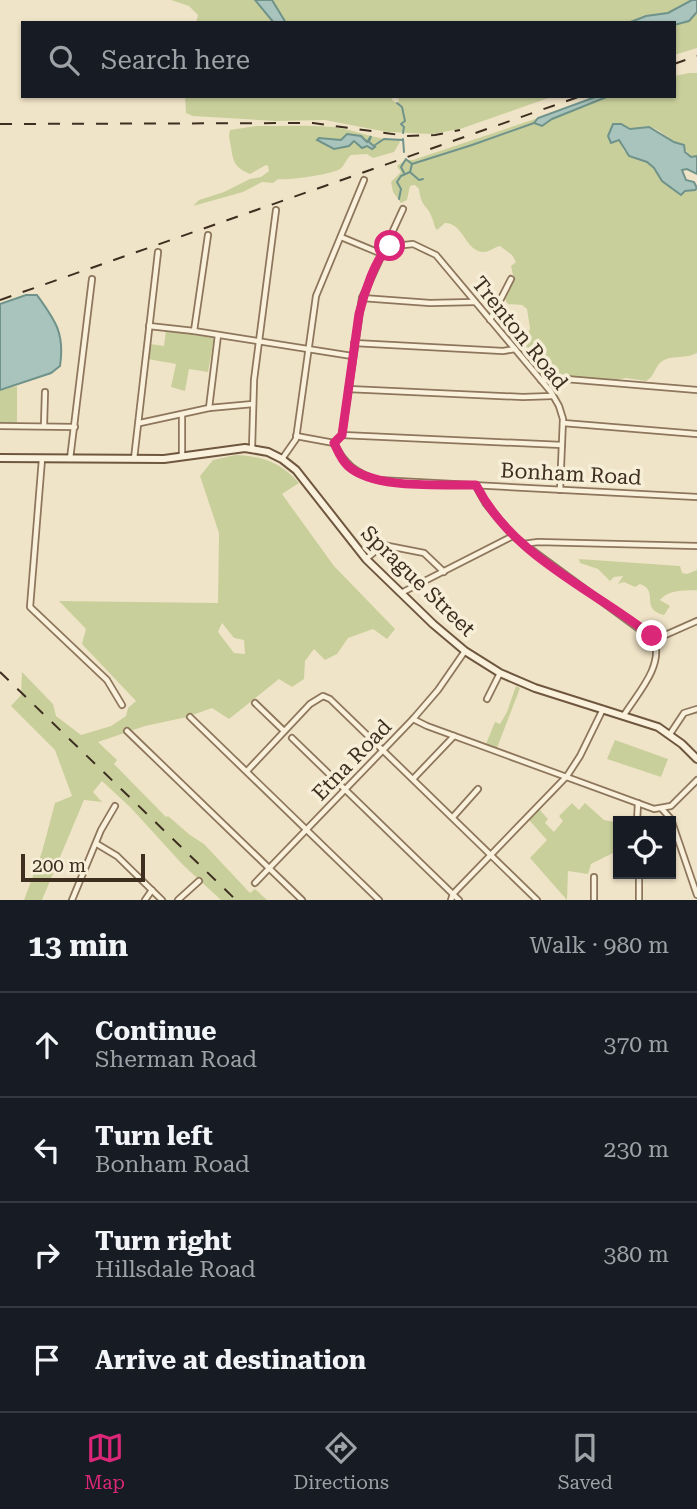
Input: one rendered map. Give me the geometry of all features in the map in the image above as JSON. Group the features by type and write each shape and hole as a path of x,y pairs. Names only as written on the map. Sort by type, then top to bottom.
{"main road":[{"name":"Sprague Street","path":"0,458 134,459 252,449 268,452 282,459 301,476 366,559 465,651 500,673 535,688 645,722 670,734 697,760"}],"street":[{"path":"282,459 296,436 316,296 365,180"},
{"path":"296,436 334,443 342,435 362,298 403,209"},
{"path":"252,449 259,341 276,210"},
{"path":"194,331 208,235"},
{"path":"341,237 382,254"},
{"name":"Trenton Road","path":"386,247 413,244 431,251 440,259 553,396 561,411 563,423 560,490"},
{"path":"134,459 158,252"},
{"path":"70,458 92,279"},
{"path":"490,320 511,279"},
{"path":"362,298 430,303 475,302"},
{"path":"149,326 352,356"},
{"path":"209,408 218,335"},
{"path":"354,344 503,351 515,349"},
{"path":"541,380 566,379 697,390"},
{"path":"347,389 516,397 553,396"},
{"path":"44,425 45,392"},
{"path":"140,423 209,408 253,404"},
{"path":"182,414 182,457"},
{"path":"563,423 697,434"},
{"path":"0,426 75,427"},
{"path":"342,435 562,445"},
{"name":"Bonham Road","path":"334,443 346,463 366,476 390,482 697,497"},
{"path":"42,458 30,607 107,680 122,705"},
{"path":"476,485 486,504 513,536 654,639 657,650 655,662 624,715"},
{"path":"401,593 513,536"},
{"path":"523,544 538,542 697,546"},
{"path":"366,559 383,545 424,553 444,572"},
{"path":"654,639 697,621"},
{"name":"Etna Road","path":"255,883 413,719 438,690 465,651"},
{"path":"487,699 500,673"},
{"path":"247,771 310,704 323,696 330,699 537,900"},
{"path":"255,703 284,731"},
{"path":"452,897 567,776 603,709"},
{"path":"670,734 684,713 697,709"},
{"path":"190,717 379,900"},
{"path":"413,719 638,803 662,809 671,807 697,780"},
{"path":"127,731 302,900"},
{"path":"413,779 454,736"},
{"path":"292,738 452,897 459,900"},
{"path":"453,817 478,789"},
{"path":"637,816 638,803"},
{"path":"72,900 101,830 115,806"},
{"path":"671,807 671,816"},
{"path":"662,809 668,816"},
{"path":"676,834 697,895"},
{"path":"97,844 117,856 162,900"},
{"path":"594,877 594,900"},
{"path":"639,879 639,900"},
{"path":"178,900 199,881"},
{"path":"145,900 152,890"}],"green space":[{"path":"171,0 255,0 272,21 196,21 198,15 189,6"},
{"path":"272,0 692,0 668,13 633,21 285,21"},
{"path":"697,12 697,48 676,54 676,24 689,21"},
{"path":"697,73 697,156 691,157 680,143 648,127 625,127 611,143 619,140 624,151 647,162 672,189 681,194 697,188 697,353 664,360 646,381 626,378 591,379 540,373 528,361 524,351 530,328 527,309 522,305 508,304 505,299 514,280 511,266 516,262 512,255 500,246 486,252 478,251 451,224 445,223 437,230 415,185 410,186 407,200 401,203 393,192 391,182 401,172 397,166 405,160 413,160 538,118 534,123 544,125 552,119 604,98 676,98 676,76"},
{"path":"185,98 392,98 398,104 399,98 548,98 460,129 432,134 387,132 325,120 276,121 193,116 186,113"},
{"path":"256,126 334,127 400,142 394,152 373,158 367,154 351,155 336,171 310,177 278,179 273,183 262,182 243,192 193,206 199,200 261,177 269,171 266,165 250,174 238,167 233,157 230,130","holes":["349,134 361,136 367,142 370,138 371,144 375,145 362,148 354,141 345,147 336,148 319,138 341,140"]},
{"path":"166,330 214,338 208,372 189,369 185,391 171,387 176,364 148,359 150,344 164,346"},
{"path":"17,386 17,423 0,423 0,390"},
{"path":"236,455 255,457 271,462 292,476 299,483 282,494 334,566 395,629 387,639 373,629 348,638 337,654 325,660 314,649 305,661 304,679 292,687 279,679 229,719 212,708 98,742 117,760 114,764 166,817 204,844 250,893 255,889 267,900 221,900 183,865 131,808 102,781 93,792 102,802 84,800 42,900 24,900 42,852 55,803 72,796 55,750 11,706 21,695 22,672 53,704 56,716 81,735 111,726 126,716 128,708 136,701 82,644 86,629 59,601 218,603 219,533 200,476 213,460","holes":["222,623 234,638 244,640 245,654 234,653 218,632"]},
{"path":"579,559 680,566 682,573 687,574 697,570 697,590 677,591 664,596 660,600 670,606 664,615 653,609 646,587 640,584 635,587 624,582 618,584 623,576 614,577 610,581 598,569 580,563"},
{"path":"516,686 520,688 497,748 486,744 495,722 500,724 507,712"},
{"path":"615,740 668,759 661,777 607,759"},
{"path":"572,803 579,810 585,803 604,820 613,822 613,853 591,864 588,874 568,871 567,900 530,858 547,840 529,820 539,809 548,819 545,823 554,832 563,821 559,816"}],"water":[{"path":"255,0 272,0 285,21 272,21"},
{"path":"697,0 697,12 689,21 676,24 676,21 633,21 646,16 668,13"},
{"path":"593,98 604,98 552,119 542,126 534,123 538,118"},
{"path":"613,124 621,124 630,129 649,127 684,145 685,152 691,157 697,156 697,174 687,169 682,170 686,180 694,182 697,188 681,195 662,181 647,162 629,156 619,140 611,143 608,136"},
{"path":"347,134 361,136 367,142 371,136 369,142 375,147 362,148 354,141 349,146 334,149 317,140 341,140"},
{"path":"26,295 37,295 54,320 60,336 60,366 51,373 0,390 0,304"}],"waterway":[{"path":"397,103 402,107 405,121 401,124 404,127 403,133"},
{"path":"412,164 534,123"},
{"path":"375,145 384,139 403,140"},
{"path":"403,139 404,152"},
{"path":"404,173 401,167 406,159"},
{"path":"399,199 401,189 397,182 401,176 410,172 412,164 407,160"},
{"path":"410,172 419,180 423,179"}],"railway":[{"path":"676,63 697,56"},
{"path":"0,300 575,98"},
{"path":"0,124 313,123 407,136 435,135 460,130"},
{"path":"0,672 236,900"}],"route":[{"path":"390,246 386,247 382,254 362,298 342,435 334,443 342,460 354,470 378,480 476,485 486,504 513,536 545,562 652,636"}]}
